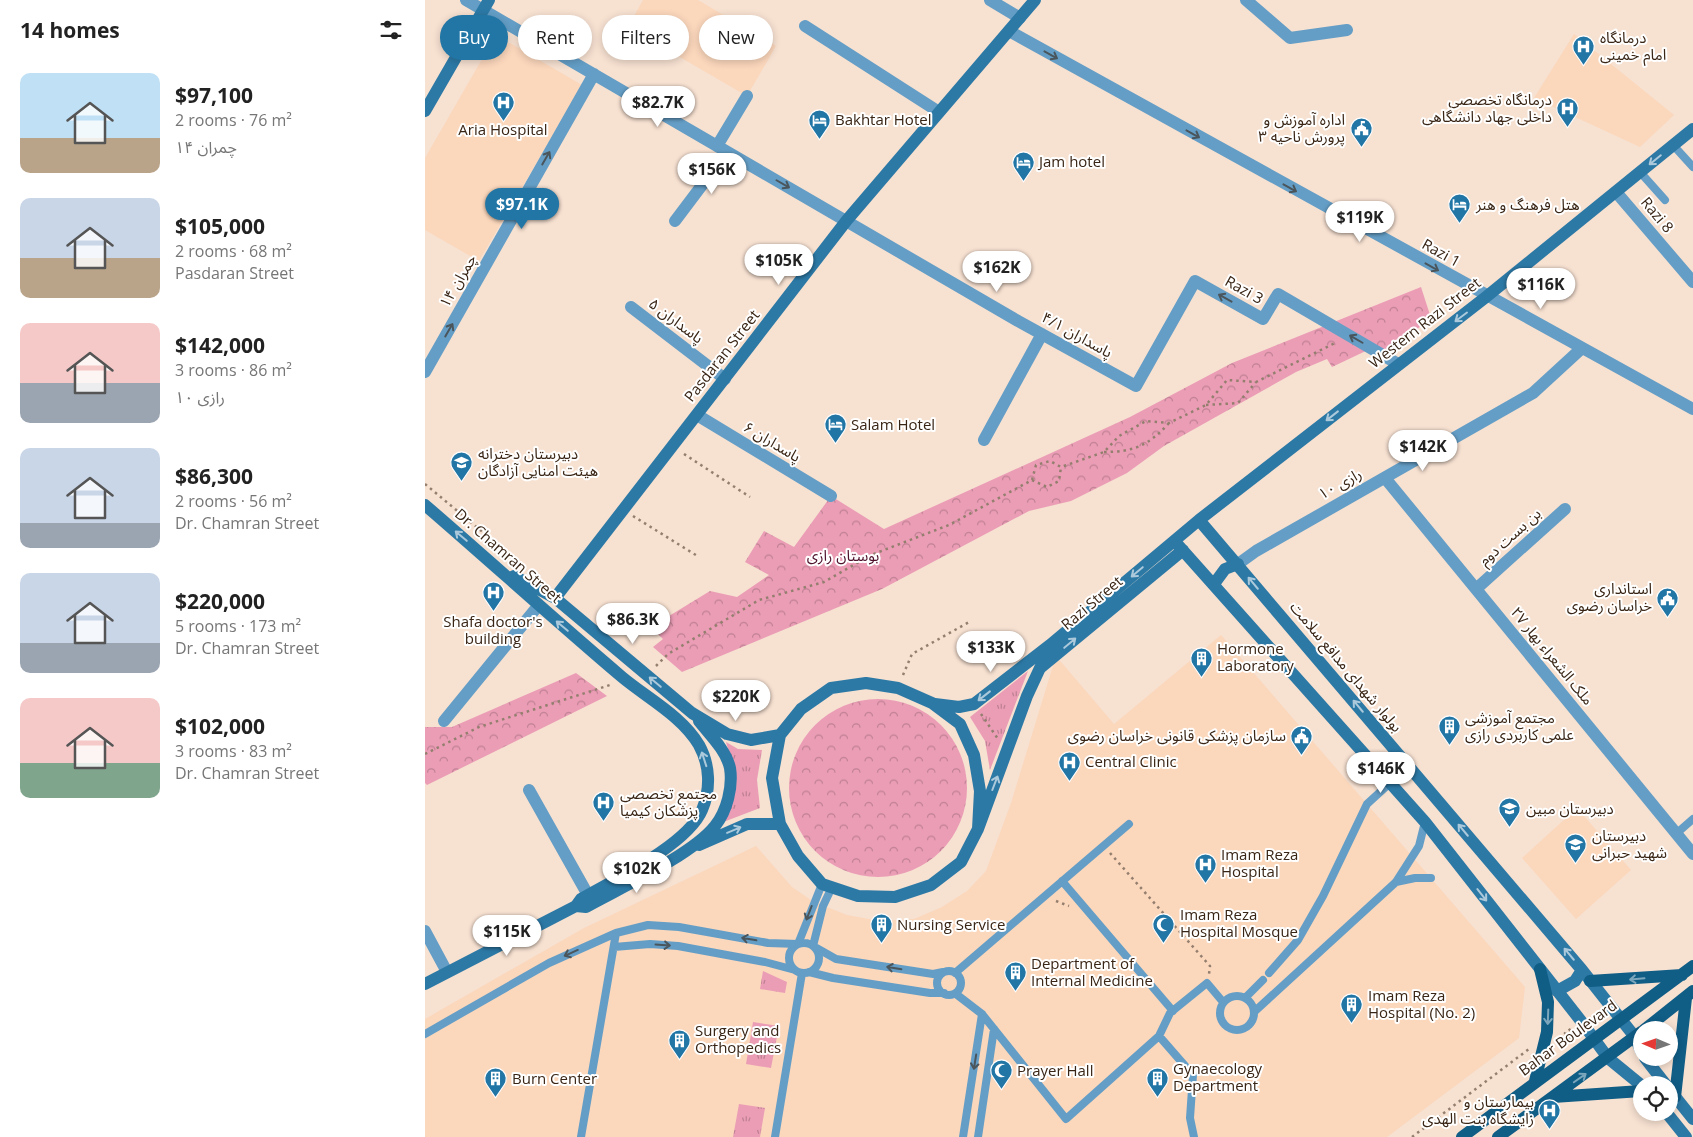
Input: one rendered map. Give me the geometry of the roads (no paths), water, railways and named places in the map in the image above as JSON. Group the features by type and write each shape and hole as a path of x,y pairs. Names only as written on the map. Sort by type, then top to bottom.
{"main road":[{"name":"Pasdaran Street","path":"555,598 847,220 1035,0"},
{"path":"425,111 486,5"},
{"name":"Western Razi Street","path":"1179,546 1199,520 1398,364 1487,297 1693,129"},
{"name":"Dr. Chamran Street","path":"425,505 498,568 538,606 626,681 683,725 698,743 708,773 707,792 697,819 677,840 581,899 576,906"},
{"name":"بولوار شهدای مدافع سلامت","path":"1199,520 1582,970 1621,1020 1633,1028"},
{"path":"1179,546 1425,822 1608,1058 1633,1078"},
{"name":"Razi Street","path":"933,703 959,707 974,704 1179,546"},
{"name":"Razi Street","path":"827,885 858,896 895,897 931,885 961,862 978,829 1039,668 1179,546"},
{"path":"1214,584 1225,569 1238,564"},
{"path":"498,568 555,598 693,713 727,734 751,740 779,735"},
{"path":"827,885 798,856 781,824 772,778 779,735 801,709 831,688 865,683 898,688 933,703 960,724 974,754 980,791 978,829"},
{"path":"689,849 715,826 726,806 731,787 730,767 722,749 693,713"},
{"path":"425,984 576,906 586,907 689,849 747,824 781,824"},
{"name":"Bahar Boulevard","path":"1462,1137 1535,1081 1595,1040 1693,966"},
{"path":"1535,1081 1547,1032 1548,1002 1540,969"},
{"path":"1557,991 1570,986 1582,970"},
{"path":"1590,981 1683,975"},
{"path":"1655,1021 1689,994"},
{"path":"1675,1076 1689,994"},
{"path":"1498,1137 1633,1038"},
{"path":"1651,1066 1659,1076"},
{"path":"1553,1097 1633,1092"},
{"path":"1678,1100 1693,1119"},
{"path":"1673,1121 1686,1137"}],"street":[{"name":"پاسداران ۴/۱","path":"466,0 486,5 594,74 1042,334 1136,386"},
{"path":"990,0 1021,18"},
{"path":"1246,0 1290,38 1347,30"},
{"path":"805,26 939,112"},
{"name":"Razi 1","path":"1009,31 1487,297 1693,409"},
{"name":"چمران ۱۴","path":"425,372 594,74"},
{"path":"675,221 722,149 747,96"},
{"name":"Razi 8","path":"1616,192 1693,282"},
{"name":"Razi 3","path":"1136,386 1195,281 1263,319 1278,294 1398,364"},
{"name":"پاسداران ۵","path":"631,307 725,379"},
{"path":"984,440 1042,334"},
{"name":"رازی ۱۰","path":"1238,564 1256,550 1533,393 1582,348"},
{"name":"پاسداران ۶","path":"697,415 831,496"},
{"name":"ملک الشعراء بهار ۲۷","path":"1385,478 1693,854"},
{"name":"بن بست دوم","path":"1475,589 1565,509"},
{"path":"444,721 538,606"},
{"path":"529,790 588,895"},
{"path":"425,931 447,972"}],"lane":[{"path":"1673,145 1693,167"},
{"path":"1640,172 1665,200"},
{"path":"1269,973 1299,940 1323,896 1367,804 1390,783"},
{"path":"1677,833 1693,819"},
{"path":"1254,1012 1245,998 1233,996 1223,1002 1220,1008 1221,1020 1232,1030 1247,1027 1254,1012 1396,882 1419,846 1425,822"},
{"path":"425,1034 549,963 616,934 648,925 679,927 769,943 806,943 836,959 933,974 943,972 955,973 1129,824"},
{"path":"1396,882 1415,878 1431,878"},
{"path":"1060,882 1172,1012"},
{"path":"827,885 813,946 819,960 816,967 802,971 790,964 789,956 792,949 798,944 827,885"},
{"path":"581,1137 616,934"},
{"path":"614,947 650,944 678,946 765,962 833,978 930,993 956,994 982,1014 1067,1119 1160,1037 1172,1012 1207,983 1223,1002"},
{"path":"775,1137 802,971"},
{"path":"943,972 938,977 937,984 945,993"},
{"path":"955,973 962,982 961,989 956,994"},
{"path":"1245,998 1263,980"},
{"path":"963,1137 982,1014"},
{"path":"964,1127 978,1133 994,1029"},
{"path":"1160,1037 1193,1075 1190,1118 1194,1137"}],"place":[{"name":"درمانگاه امام خمینی","path":"1584,66"},
{"name":"Aria Hospital","path":"503,121"},
{"name":"درمانگاه تخصصی داخلی جهاد دانشگاهی","path":"1568,128"},
{"name":"Bakhtar Hotel","path":"819,139"},
{"name":"اداره آموزش و پرورش ناحیه ۳","path":"1361,148"},
{"name":"Jam hotel","path":"1023,181"},
{"name":"هتل فرهنگ و هنر","path":"1460,224"},
{"name":"Salam Hotel","path":"835,444"},
{"name":"دبیرستان دخترانه هیئت امنایی آزادگان","path":"462,482"},
{"name":"Shafa doctor's building","path":"493,612"},
{"name":"استانداری خراسان رضوی","path":"1668,617"},
{"name":"Hormone Laboratory","path":"1201,677"},
{"name":"مجتمع آموزشی علمی کاربردی رازی","path":"1449,746"},
{"name":"سازمان پزشکی قانونی خراسان رضوی","path":"1302,755"},
{"name":"Central Clinic","path":"1069,781"},
{"name":"مجتمع تخصصی پزشکان کیمیا","path":"604,822"},
{"name":"دبیرستان مبین","path":"1510,828"},
{"name":"دبیرستان شهید حبرانی","path":"1576,864"},
{"name":"Imam Reza Hospital","path":"1205,883"},
{"name":"Imam Reza Hospital Mosque","path":"1164,943"},
{"name":"Nursing Service","path":"881,944"},
{"name":"Department of Internal Medicine","path":"1015,992"},
{"name":"Imam Reza Hospital (No. 2)","path":"1352,1024"},
{"name":"Surgery and Orthopedics","path":"679,1059"},
{"name":"Prayer Hall","path":"1001,1090"},
{"name":"Gynaecology Department","path":"1157,1097"},
{"name":"Burn Center","path":"496,1098"},
{"name":"بیمارستان و زایشگاه بنت الهدی","path":"1550,1130"}],"park label":[{"name":"بوستان رازی","path":"843,556"}]}
